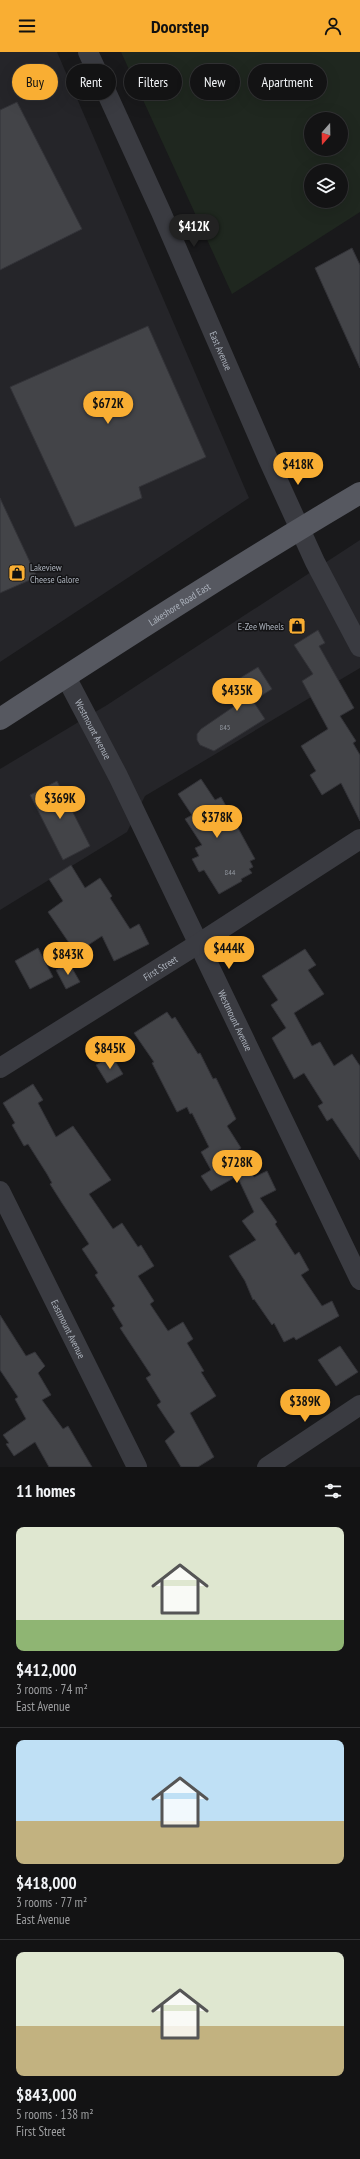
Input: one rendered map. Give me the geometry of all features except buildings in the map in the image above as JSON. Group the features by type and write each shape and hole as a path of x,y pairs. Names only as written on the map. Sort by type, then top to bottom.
{"main road":[{"name":"Lakeshore Road East","path":"0,720 300,527 360,492"}],"street":[{"name":"East Avenue","path":"88,52 161,212 268,459 315,562 360,647"},
{"name":"Westmount Avenue","path":"66,677 91,721 360,1280"},
{"name":"First Street","path":"0,1068 198,944 360,839"},
{"name":"Eastmount Avenue","path":"0,1191 137,1467"},
{"path":"267,1467 360,1405"}],"shaded area":[{"path":"0,52 57,52 66,73 66,100 78,100 249,498 0,662"},
{"path":"121,52 360,52 360,212 232,294 143,100 182,100 182,64 127,64"},
{"path":"360,540 360,668 145,796 127,832 0,910 0,769 107,705"}],"place":[{"name":"Lakeview Cheese Galore","path":"17,573"},
{"name":"E-Zee Wheels","path":"297,626"}]}
